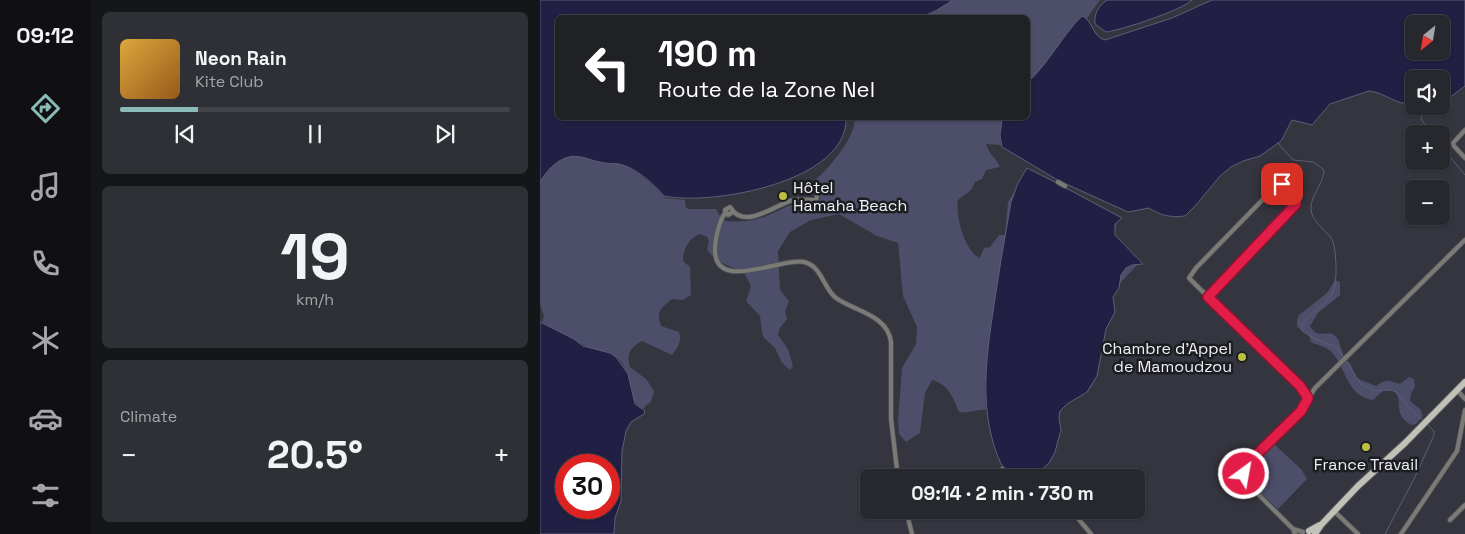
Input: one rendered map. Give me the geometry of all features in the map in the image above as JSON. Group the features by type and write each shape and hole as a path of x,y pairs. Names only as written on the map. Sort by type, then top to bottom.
{"main road":[{"path":"1308,533 1321,525 1367,476 1441,410 1462,387"}],"street":[{"path":"1465,130 1453,143 1465,158"},
{"path":"1058,182 1065,186"},
{"path":"1208,297 1242,259 1293,209 1296,204 1296,194 1286,184 1277,185 1191,273 1189,278 1208,297 1300,386 1308,398"},
{"path":"806,186 818,193 816,200 795,200 754,216 745,217 733,212 732,207 728,206 725,208 715,248 716,259 721,266 740,272 754,271 787,261 796,260 808,263 815,267 834,297 878,321 887,330 891,342 891,419 897,469"},
{"path":"725,213 730,215 733,212"},
{"path":"1308,533 1294,532 1249,485 1243,472 1253,458 1301,411 1314,388 1465,240"},
{"path":"1462,387 1465,399"},
{"path":"1401,534 1456,451 1465,410"},
{"path":"1461,432 1465,436"},
{"path":"1459,438 1465,441"},
{"path":"1450,520 1465,505"},
{"path":"1336,510 1358,534"},
{"path":"908,519 912,534"},
{"path":"1078,519 1091,534"}],"shaded area":[{"path":"540,0 953,0 926,15 555,15 555,120 846,120 841,140 825,159 802,173 773,185 743,193 713,197 685,198 664,196 644,177 625,166 574,156 562,159 547,172 540,182"},
{"path":"953,0 1100,0 1087,18 1098,38 1105,40 1172,18 1212,0 1030,132 1030,15 926,15"},
{"path":"1107,0 1192,0 1177,9 1151,19 1106,32 1095,24 1095,17 1097,10"},
{"path":"1212,0 1465,0 1465,86 1450,97 1450,70 1405,70 1405,104 1369,91 1330,104 1312,125 1292,120 1281,141 1260,156 1231,167 1220,176 1185,216 1175,217 1166,215 1149,208 1128,212 1064,183 1064,187 1122,218 1115,224 1115,235 1143,264 1132,265 1126,268 1121,275 1119,288 1113,297 1115,312 1106,329 1097,376 1087,392 1067,404 1060,411 1061,430 1055,452 1049,463 1042,469 1006,469 1001,464 989,425 986,385 988,345 1011,202 1018,183 1027,168 1057,183 1061,182 1002,147 1000,135 1002,120 1030,120 1030,80 1082,16 1086,18 1097,36 1105,40 1172,18"},
{"path":"854,120 1003,120 1000,135 1001,145 986,144 989,152 1000,167 986,170 982,179 975,182 971,190 958,200 958,215 962,232 970,249 975,254 980,258 984,248 990,247 999,235 1005,235 1008,202 1027,171 1087,199 1122,218 1117,221 1114,232 1110,233 1139,263 1110,294 1110,311 1115,312 1106,328 1097,375 1089,389 1065,406 1059,414 1060,430 1056,448 1042,469 1010,469 985,380 986,410 959,412 946,388 932,380 925,393 920,433 906,442 899,434 898,421 902,368 916,344 917,327 903,296 898,243 877,236 839,214 811,220 790,232 778,251 780,290 789,301 785,312 787,319 780,328 778,335 788,349 793,366 790,370 782,363 775,348 764,338 760,316 746,301 751,286 743,271 713,257 707,249 709,242 707,237 700,234 696,236 685,248 683,261 690,267 691,295 683,300 672,299 662,308 659,314 661,326 679,332 680,341 678,347 672,355 642,341 632,348 629,354 630,367 646,379 654,391 651,402 644,409 637,404 633,397 621,362 614,355 603,351 625,426 620,468 620,454 555,454 555,519 614,519 540,534 540,424 580,345 594,349 571,339 542,322 544,316 540,304 540,182 547,172 562,159 574,156 624,166 644,178 665,198 685,200 686,208 716,209 722,220 742,221 761,218 793,204 818,201 820,199 820,186 815,180 834,160 847,142 854,125"},
{"path":"1335,280 1340,282 1340,295 1318,313 1310,326 1312,330 1318,333 1333,334 1338,339 1344,357 1351,365 1356,378 1376,386 1385,381 1400,384 1409,377 1414,379 1415,387 1411,393 1410,401 1420,409 1423,416 1416,424 1411,425 1402,417 1398,397 1394,392 1384,390 1373,400 1358,394 1353,389 1332,352 1311,342 1309,335 1297,327 1299,315 1327,293"},
{"path":"540,322 574,339 583,346 610,353 616,357 628,374 635,404 645,411 644,414 631,422 626,431 622,451 620,504 620,454 555,454 555,519 615,519 614,534 540,534"},
{"path":"1274,444 1301,469 1307,479 1278,509 1251,484 1250,478 1252,467"}],"waterway":[{"path":"1422,115 1421,119 1425,125"},
{"path":"1278,143 1293,160 1314,162 1324,170 1311,208 1315,220 1333,242 1336,257 1335,283 1332,294 1305,321 1302,325 1302,331 1315,339 1336,347 1344,358"},
{"path":"1450,157 1465,175"},
{"path":"1346,361 1361,384 1376,391 1392,390 1396,392 1412,411 1424,421"},
{"path":"1385,534 1415,477 1434,435 1434,431 1427,424"}],"place":[{"name":"Hôtel Hamaha Beach","path":"783,196"},
{"name":"Chambre d'Appel de Mamoudzou","path":"1242,357"},
{"name":"France Travail","path":"1366,447"}],"route":[{"path":"1244,474 1243,472 1248,463 1301,411 1308,398 1305,391 1208,297 1251,250 1293,209 1296,204 1296,194 1286,184 1282,184"}]}
